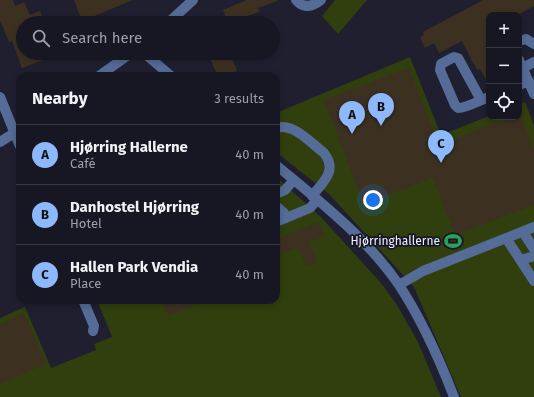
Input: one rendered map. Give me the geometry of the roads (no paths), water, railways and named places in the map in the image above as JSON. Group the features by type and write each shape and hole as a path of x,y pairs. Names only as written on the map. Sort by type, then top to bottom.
{"street":[{"path":"176,16 193,0"},
{"path":"296,0 307,7 316,4 321,0"},
{"path":"522,40 526,39 534,44"},
{"path":"454,57 458,58 485,99 462,108 456,106 440,70 441,64 454,57"},
{"path":"105,72 122,60"},
{"path":"152,60 166,72"},
{"path":"522,64 534,62"},
{"path":"522,66 534,94"},
{"path":"522,84 529,81"},
{"path":"0,97 16,129"},
{"path":"280,127 285,126 292,128 324,153 330,164 328,176 310,208 280,220"},
{"path":"0,142 16,132"},
{"path":"280,168 341,221 372,251 399,285 425,331 454,397"},
{"path":"280,192 285,190 294,180"},
{"path":"280,210 286,218"},
{"path":"399,285 423,271 534,227"},
{"path":"523,232 534,250"},
{"path":"506,238 534,281"},
{"path":"521,260 534,256"},
{"path":"85,304 94,326 93,331"}],"place":[{"name":"Danhostel Hjørring","path":"381,126"},
{"name":"Hjørring Hallerne","path":"352,134"},
{"name":"Hallen Park Vendia","path":"441,163"},
{"name":"Hjørringhallerne","path":"453,241"}]}
